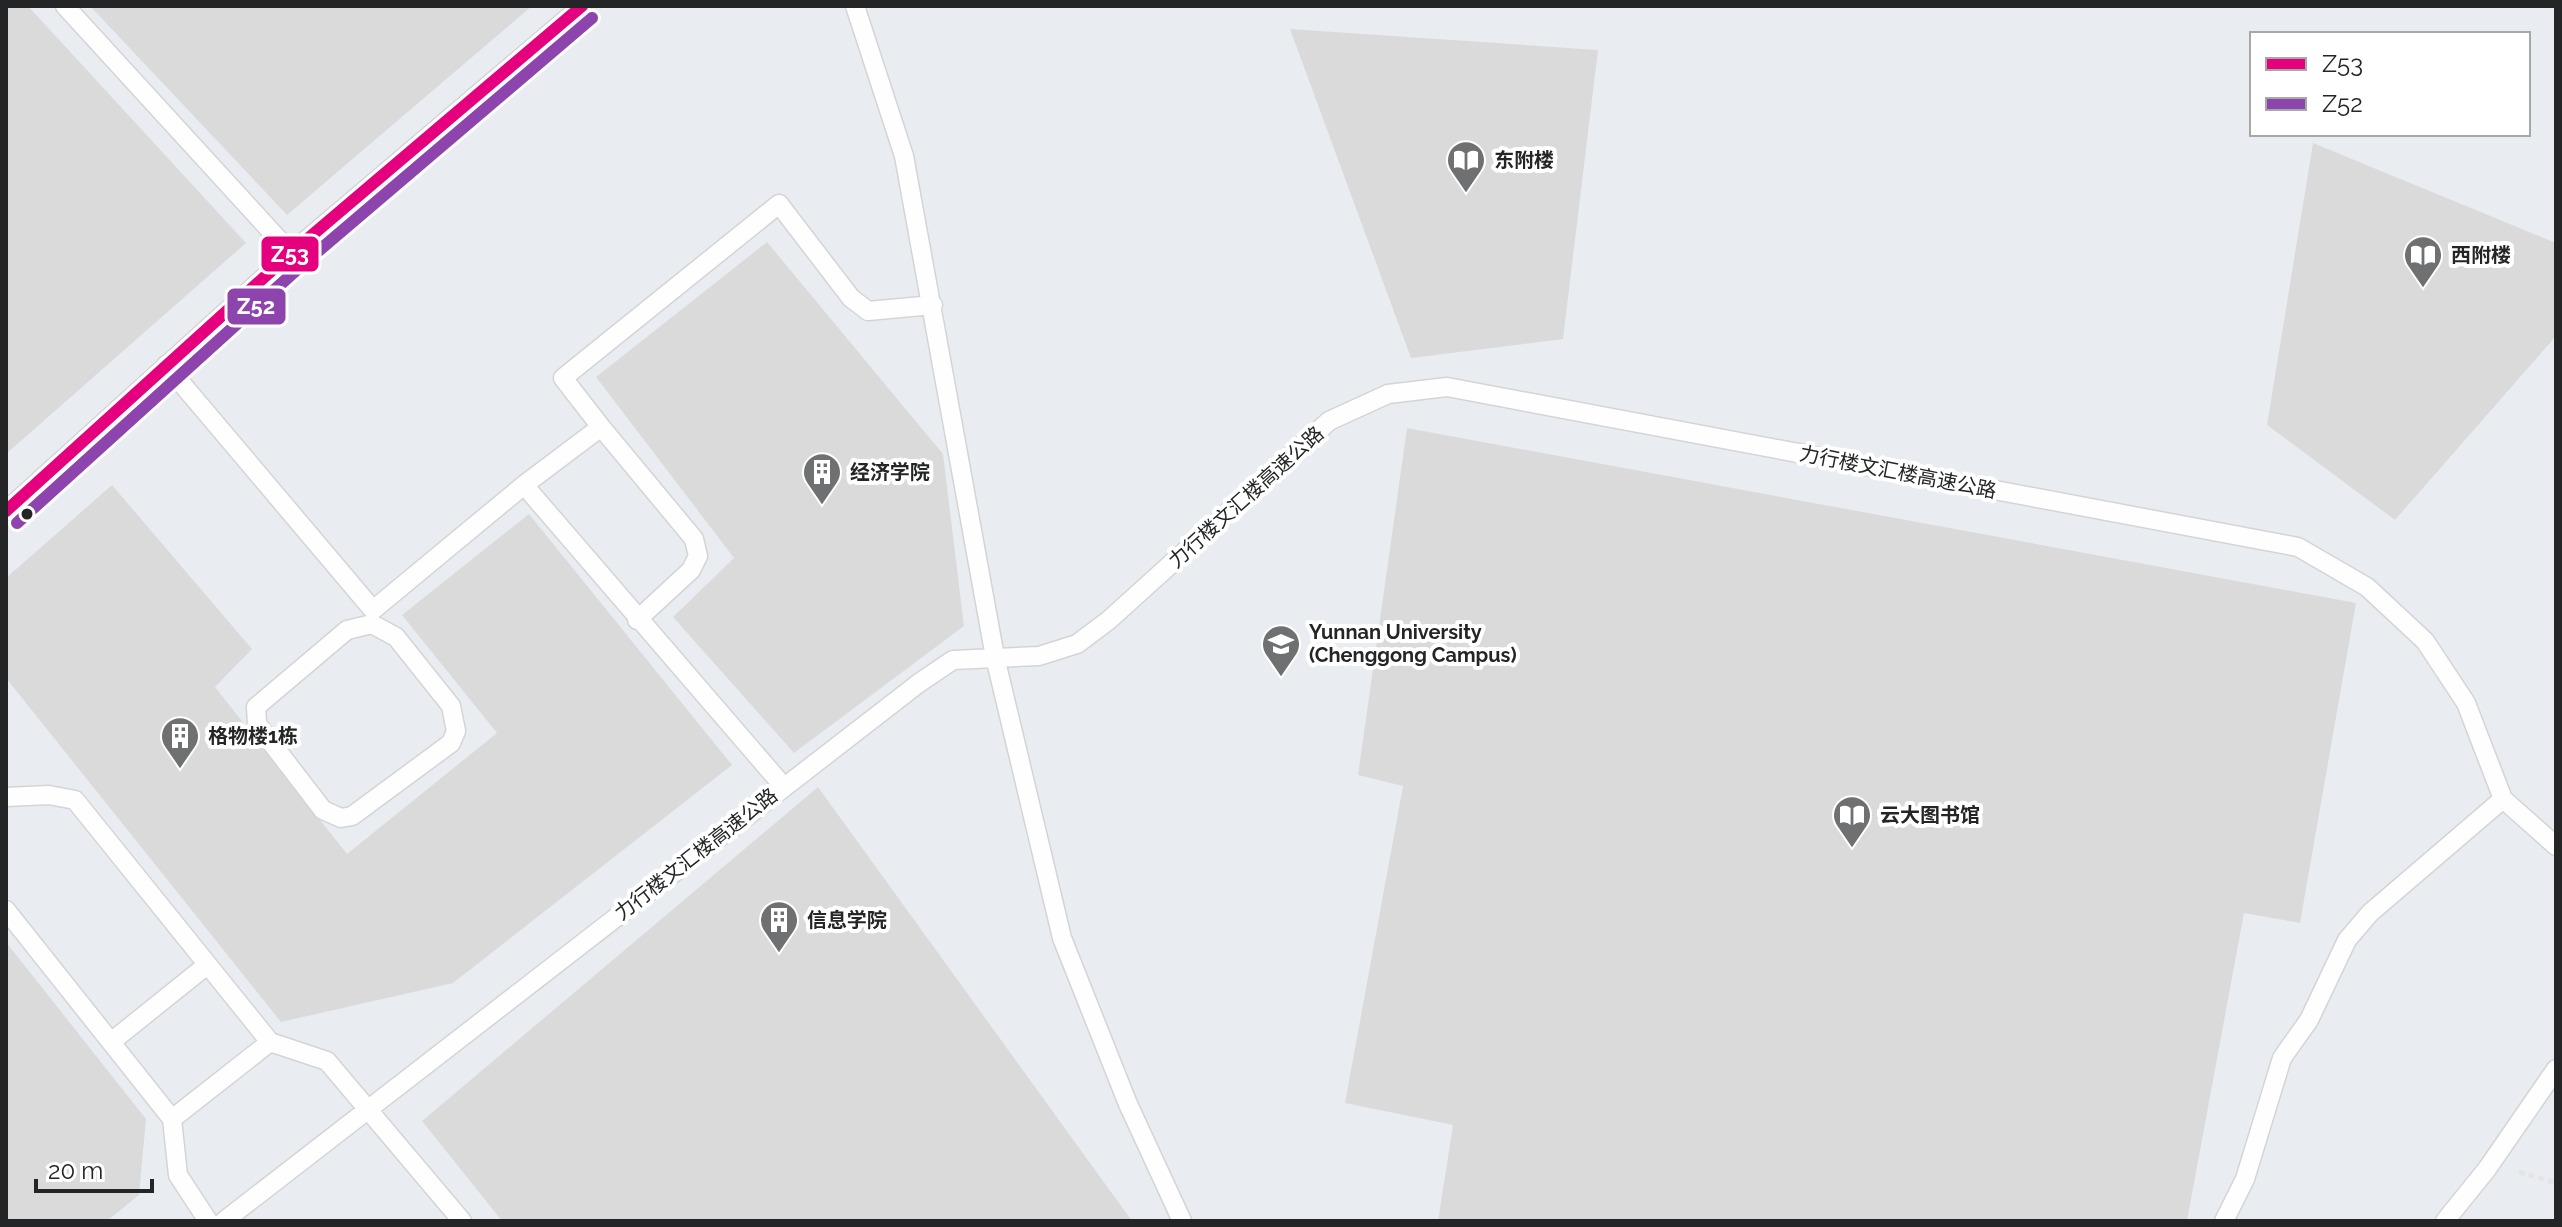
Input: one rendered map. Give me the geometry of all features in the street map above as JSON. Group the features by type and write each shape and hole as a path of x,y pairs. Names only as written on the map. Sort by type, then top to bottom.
{"lane":[{"path":"65,6 291,253"},
{"path":"6,511 291,253 582,6"},
{"path":"855,6 904,156 995,657 1062,938 1128,1104 1182,1221"},
{"path":"637,620 691,570 698,556 694,539 563,378 779,204 851,298 868,311 933,305"},
{"path":"166,365 372,617 396,637 451,706 456,731 451,743 352,816 341,818 323,810 257,724 256,707 347,630 372,617 524,485 601,427"},
{"name":"力行楼文汇楼高速公路","path":"224,1221 784,787 953,660 1039,656 1077,644 1109,620 1329,421 1388,394 1447,387 2298,547 2367,587 2425,641 2466,703 2503,799 2556,846"},
{"path":"524,485 637,620 784,787"},
{"path":"6,797 49,795 75,800 270,1042 327,1061 462,1221"},
{"path":"2224,1221 2245,1179 2282,1058 2309,1020 2347,940 2370,913 2503,799"},
{"path":"6,910 172,1119 178,1175 208,1221"},
{"path":"111,1042 207,965"},
{"path":"172,1119 270,1042"},
{"path":"2445,1221 2556,1069"}],"path":[{"path":"2497,1153 2523,1175 2556,1183"}],"shaded area":[{"name":"Yunnan University (Chenggong Campus)","path":"6,6 2556,6 2556,1221 6,1221"}],"building":[{"path":"6,6 28,6 246,243 6,454"},
{"path":"90,6 532,6 287,215"},
{"name":"东附楼","path":"1290,29 1598,50 1563,339 1411,358"},
{"name":"西附楼","path":"2313,143 2556,243 2556,336 2395,520 2267,425"},
{"name":"经济学院","path":"767,242 943,454 964,626 794,753 673,617 734,558 596,377"},
{"name":"云大图书馆","path":"1407,428 2356,603 2300,923 2244,913 2187,1221 1438,1221 1453,1125 1345,1103 1403,786 1358,775"},
{"path":"112,485 252,649 215,687 347,854 497,733 402,615 529,514 732,765 453,983 281,1022 6,678 6,578"},
{"name":"信息学院","path":"818,787 1132,1221 502,1221 422,1121"},
{"path":"6,942 146,1119 139,1195 107,1221 6,1221"}],"transit line":[{"name":"Z53","path":"6,511 291,253 582,6"},
{"name":"Z52","path":"17,523 302,265 592,18"}],"place":[{"name":"东附楼","path":"1466,194"},
{"name":"西附楼","path":"2423,289"},
{"name":"经济学院","path":"822,506"},
{"name":"Yunnan University (Chenggong Campus)","path":"1281,678"},
{"name":"格物楼1栋","path":"180,770"},
{"name":"云大图书馆","path":"1852,849"},
{"name":"信息学院","path":"779,954"}]}
